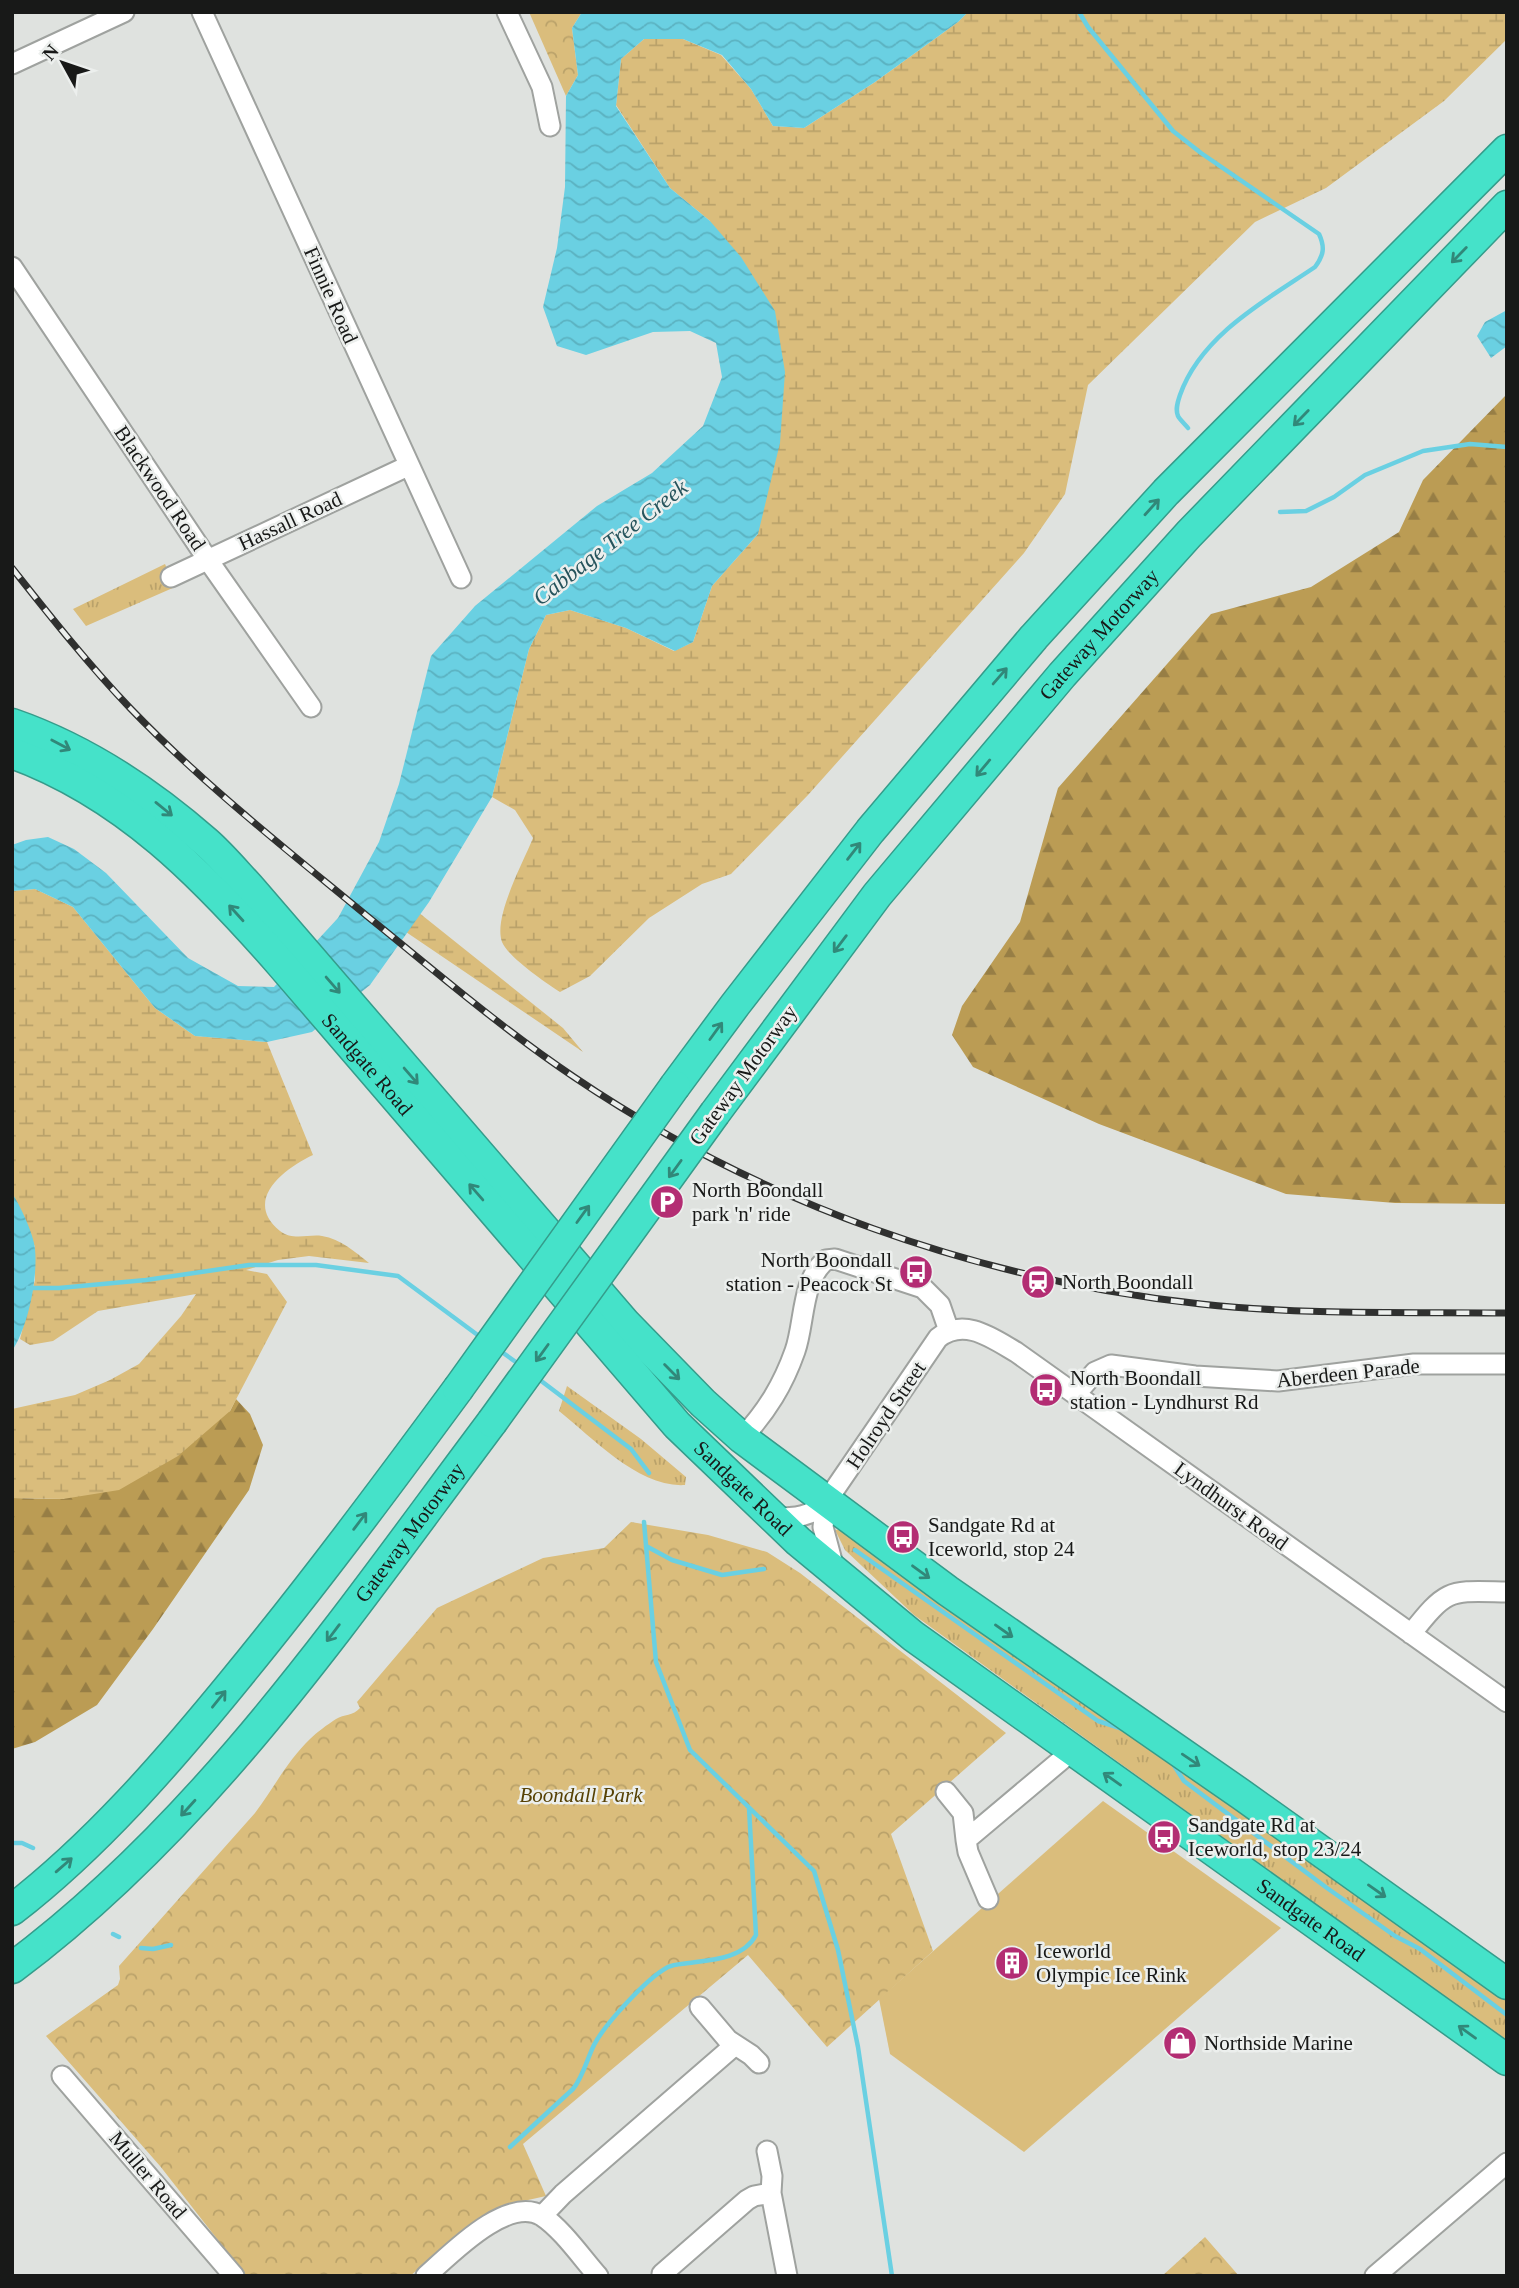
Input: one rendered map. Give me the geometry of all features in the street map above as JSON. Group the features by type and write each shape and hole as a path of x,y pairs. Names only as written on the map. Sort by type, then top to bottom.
{"highway":[{"path":"12,1910 83,1848 141,1790 303,1597 458,1389 675,1086 870,831 1034,637 1166,492 1507,150"},
{"name":"Gateway Motorway","path":"12,1968 37,1950 114,1882 168,1829 236,1755 285,1696 492,1422 715,1113 877,895 1062,675 1189,534 1507,206"},
{"path":"12,724 40,734 100,780"},
{"path":"12,753 100,780"},
{"name":"Sandgate Road","path":"100,780 150,798 207,843 251,889 290,955 357,1033 644,1388 677,1425 835,1574 913,1636 1072,1751 1507,2060"},
{"name":"Sandgate Road","path":"357,1033 625,1323 703,1403 742,1438 1004,1631 1507,1984"}],"street":[{"path":"12,64 124,12"},
{"name":"Finnie Road","path":"202,12 461,578"},
{"path":"508,12 542,87 550,126"},
{"name":"Blackwood Road","path":"12,267 311,707"},
{"name":"Hassall Road","path":"171,577 408,466"},
{"path":"742,1438 779,1390 798,1343 806,1298 818,1270 826,1260 835,1259 923,1289 940,1305 949,1331"},
{"name":"Lyndhurst Road","path":"949,1331 959,1328 974,1330 1016,1352 1507,1702"},
{"name":"Holroyd Street","path":"826,1502 933,1346 949,1331"},
{"name":"Aberdeen Parade","path":"1076,1394 1094,1372 1111,1365 1195,1377 1278,1381 1403,1365 1507,1364"},
{"path":"774,1518 809,1515 818,1511 826,1502"},
{"path":"826,1502 824,1527 835,1574"},
{"path":"1411,1634 1437,1602 1449,1595 1465,1591 1507,1592"},
{"path":"966,1840 1072,1751"},
{"path":"946,1792 962,1813 968,1852 988,1899"},
{"path":"700,2007 723,2035 759,2063"},
{"path":"542,2216 563,2194 735,2045"},
{"name":"Muller Road","path":"62,2076 233,2276"},
{"path":"767,2151 772,2176 771,2193 787,2276"},
{"path":"1375,2276 1507,2162"},
{"path":"662,2274 747,2200 771,2193"},
{"path":"426,2276 495,2220 528,2211 542,2216 598,2276"}],"green space":[{"path":"529,12 582,12 572,28 578,75 566,96"},
{"path":"968,12 1507,12 1507,39 1444,101 1326,188 1255,222 1088,385 1065,494 1024,553 808,795 731,874 702,884 649,918 590,976 560,992 512,955 502,942 500,931 505,905 533,838 515,810 492,797 529,649 546,615 570,610 626,628 674,651 693,642 712,586 758,534 710,221 670,188 616,105 621,59 644,39 683,39 721,55 751,89 773,126 804,128 875,82"},
{"path":"1507,394 1507,1204 1395,1203 1286,1194 1099,1124 973,1067 952,1035 962,1006 1020,922 1058,788 1211,614 1311,587 1399,532 1423,480"},
{"path":"165,564 175,587 86,626 73,609"},
{"path":"35,889 73,907 155,1008 195,1036 267,1042 313,1155 291,1168 272,1186 266,1197 265,1208 269,1219 280,1231 290,1236 322,1236 335,1240 369,1263 309,1256 278,1260 246,1270 267,1274 287,1302 230,1411 178,1456 119,1490 63,1499 12,1498 12,1409 75,1395 139,1364 181,1316 196,1294 98,1311 53,1341 30,1345 20,1339 35,1280 35,1247 12,1193 12,891"},
{"path":"418,912 563,1028 583,1052 406,932"},
{"path":"567,1386 641,1439 686,1477 685,1485 668,1484 634,1470 559,1411"},
{"path":"236,1399 250,1414 263,1445 249,1490 97,1705 35,1742 12,1749 12,1498 63,1499 230,1411"},
{"name":"Boondall Park","path":"631,1522 708,1535 767,1552 800,1573 1006,1733 891,1834 933,1951 827,2047 748,1955 523,2144 546,2196 501,2206 483,2216 410,2276 246,2276 160,2166 46,2036 118,1985 119,1966 255,1813 302,1747 333,1721 360,1708 357,1702 437,1608 543,1558 604,1548"},
{"path":"843,1529 1507,1991 1507,2042 914,1615 845,1550 835,1530"},
{"path":"1103,1801 1281,1928 1024,2152 890,2054 879,1999"},
{"path":"1205,2237 1239,2276 1162,2276"}],"water":[{"name":"Cabbage Tree Creek","path":"582,12 968,12 875,82 804,128 773,126 751,89 722,55 683,39 644,39 621,59 616,106 670,188 710,221 741,257 775,311 785,372 780,443 758,534 712,586 693,642 675,651 626,628 570,610 546,615 529,649 492,797 429,902 370,985 312,1032 267,1042 195,1036 155,1008 73,907 35,889 12,891 12,845 48,837 74,849 106,873 188,958 238,986 274,987 338,918 379,842 399,784 431,656 475,606 597,506 652,473 703,426 722,377 716,343 690,331 653,332 586,355 557,346 543,307 557,248 565,187 566,96 578,75 572,28"},
{"path":"1507,310 1507,346 1491,358 1477,336 1485,322"},
{"path":"12,1193 32,1236 36,1261 27,1316 12,1351"}],"waterway":[{"path":"1079,12 1088,27 1173,131 1319,234 1322,243 1322,255 1315,267 1256,306 1203,354 1190,374 1177,405 1178,416 1188,428"},
{"path":"1280,512 1306,511 1334,497 1365,475 1423,451 1470,444 1507,447"},
{"path":"28,1288 146,1280 249,1265 316,1265 398,1276 483,1339"},
{"path":"499,1350 520,1365"},
{"path":"536,1377 631,1449 649,1473"},
{"path":"644,1522 656,1662 690,1750 814,1871 838,1950 858,2047 892,2276"},
{"path":"646,1546 672,1560 722,1575 764,1569"},
{"path":"855,1550 1098,1721 1123,1729"},
{"path":"1173,1764 1184,1781 1327,1888 1395,1936 1420,1949 1507,2015"},
{"path":"510,2147 573,2089 599,2036 627,2002 649,1981 670,1966 727,1956 751,1943 756,1935 749,1808"},
{"path":"12,1843 22,1843 33,1848"},
{"path":"113,1934 119,1937"},
{"path":"141,1948 153,1949 171,1945"}],"railway":[{"path":"12,568 84,657 130,708 186,763 276,841 520,1039 645,1122 719,1162 795,1198 874,1229 954,1255 1035,1276 1118,1293 1201,1304 1277,1310 1507,1313"}],"place":[{"name":"North Boondall park 'n' ride","path":"667,1202"},
{"name":"North Boondall station - Peacock St","path":"916,1272"},
{"name":"North Boondall","path":"1038,1282"},
{"name":"North Boondall station - Lyndhurst Rd","path":"1046,1390"},
{"name":"Sandgate Rd at Iceworld, stop 24","path":"903,1537"},
{"name":"Sandgate Rd at Iceworld, stop 23/24","path":"1164,1837"},
{"name":"Iceworld Olympic Ice Rink","path":"1012,1963"},
{"name":"Northside Marine","path":"1180,2043"}]}
